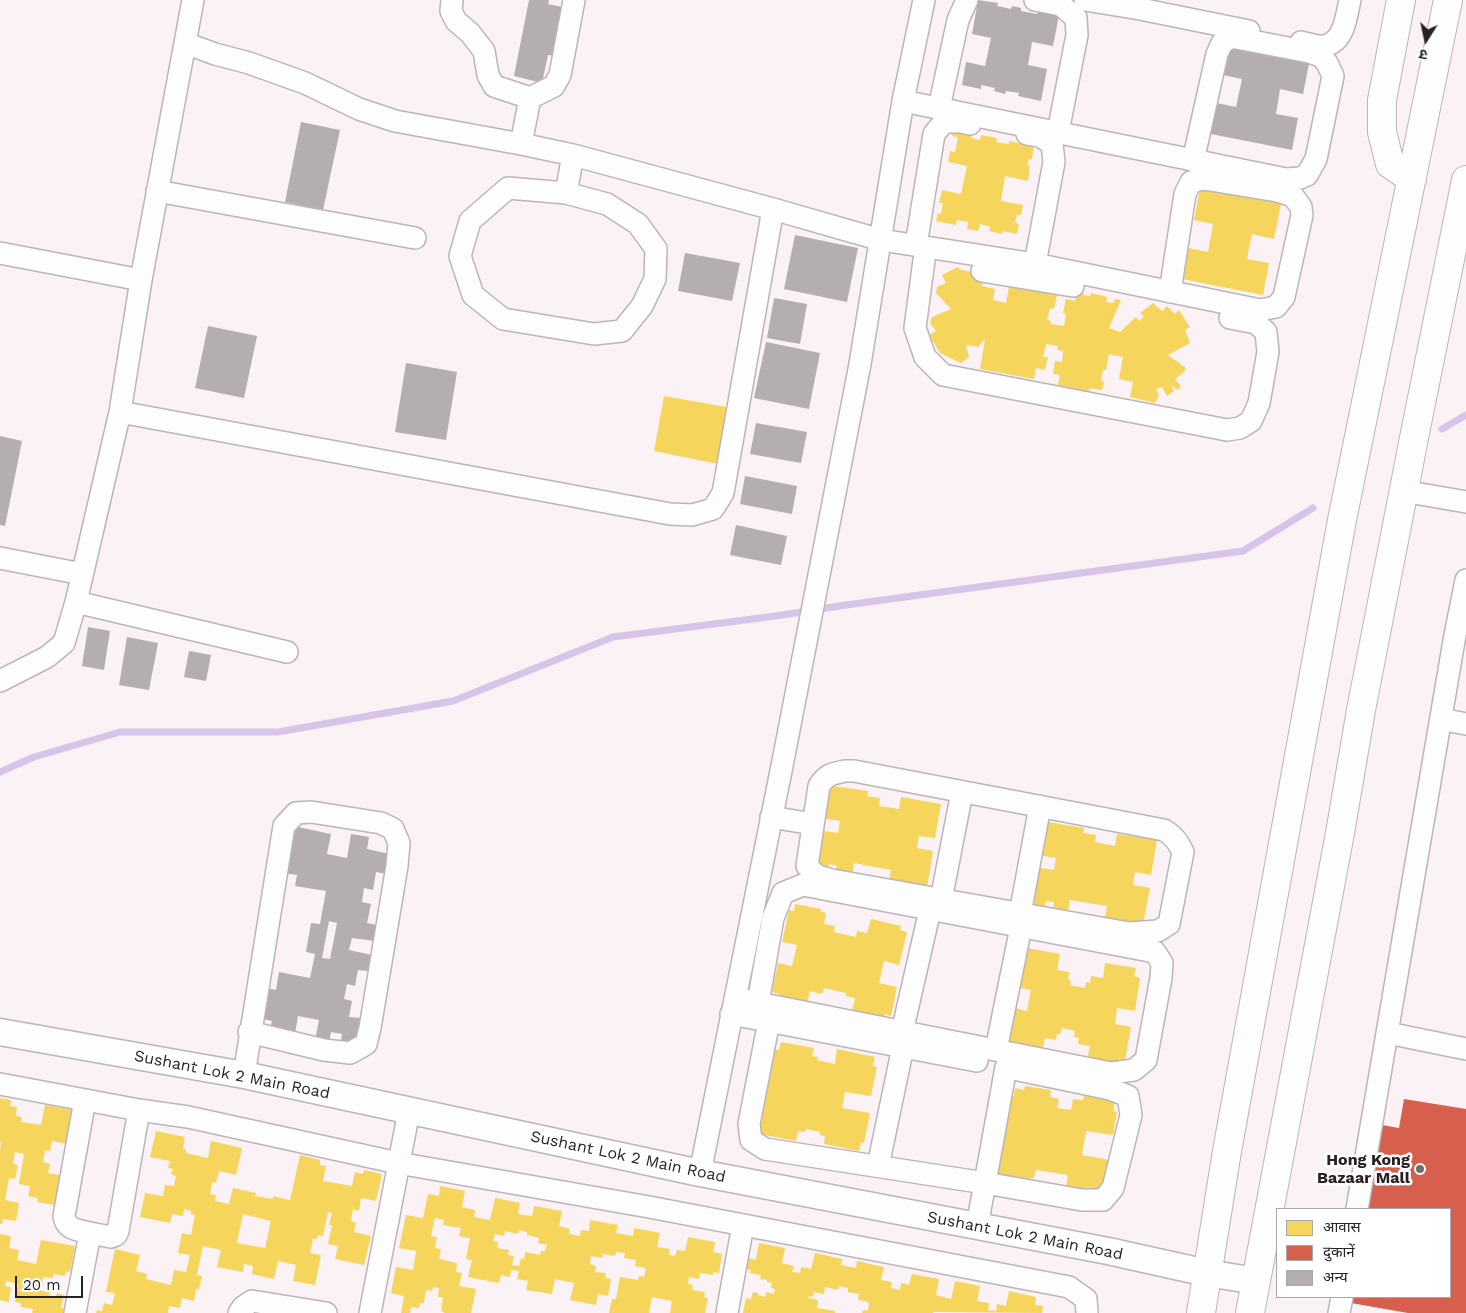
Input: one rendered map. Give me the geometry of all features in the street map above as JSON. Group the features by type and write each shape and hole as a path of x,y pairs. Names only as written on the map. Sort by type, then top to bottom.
{"main road":[{"path":"1401,0 1382,100 1382,132 1390,164 1412,179"},
{"path":"1201,1313 1262,955 1339,539 1448,0"},
{"path":"1250,1313 1403,491 1465,193"}],"street":[{"path":"1,680 47,658 64,643 76,602 120,412 141,280 193,0"},
{"path":"452,0 451,11 456,21 470,32 484,50 488,75 494,86 530,98 554,86 560,75 574,0"},
{"path":"700,1173 860,364 903,101 924,0"},
{"path":"940,108 958,20 967,0"},
{"path":"1035,0 1061,5 1076,18 1076,35 1058,132"},
{"path":"1084,0 1140,9 1324,46 1337,39 1343,29 1350,0"},
{"path":"903,101 1286,180 1307,175 1316,159 1333,76 1327,63 1321,56 1309,52 1231,38 1222,43 1217,54 1194,161"},
{"path":"185,42 215,54 249,63 306,83 358,109 395,121 573,155 772,209 880,246 920,253 1135,297 1256,323 1266,332 1268,352 1259,402 1251,421 1240,428 1227,430 943,375 925,357 915,328 920,253 934,134 944,122 960,122 1040,136 1052,144 1054,162 1035,264"},
{"path":"521,144 530,98"},
{"path":"566,193 573,155"},
{"path":"920,253 1035,264 1170,292 1260,310 1276,307 1284,297 1302,216 1301,207 1293,196 1276,190 1204,179 1191,182 1185,194 1170,292"},
{"path":"508,188 566,193 607,204 638,224 656,249 655,279 642,306 622,330 594,334 503,319 472,295 460,256 470,221 508,188"},
{"path":"157,191 415,238"},
{"path":"120,412 670,514 692,515 713,509 723,493 772,209"},
{"path":"0,253 141,280"},
{"path":"1403,491 1466,502"},
{"path":"0,558 82,574"},
{"path":"1357,1208 1466,580"},
{"path":"76,602 287,652"},
{"path":"1441,719 1466,724"},
{"path":"733,1006 763,1012 903,1039 1001,1059 1110,1088 1128,1096 1131,1115 1113,1188 1103,1200 1082,1200 765,1149 751,1140 749,1124 763,1012 773,918 783,893 803,885 1021,920 1129,933 1158,931 1169,924 1183,852 1178,841 1164,830 854,771 832,774 824,778 819,786 807,866 817,876 936,905"},
{"path":"878,1166 903,1039 962,792"},
{"path":"977,1226 985,1183 1021,920 1040,806"},
{"path":"244,1075 250,1032 284,826 296,813 311,812 382,823 393,829 399,843 397,866 366,1044 350,1053 324,1050 250,1032"},
{"path":"771,818 813,824"},
{"path":"1001,1059 1111,1073 1134,1070 1146,1060 1161,978 1162,963 1154,952 1021,920"},
{"name":"Sushant Lok 2 Main Road","path":"0,1032 244,1075 700,1173 1256,1281"},
{"path":"1388,1033 1466,1049"},
{"path":"0,1084 139,1110 188,1117 398,1163 639,1205 1069,1286 1086,1299 1087,1313"},
{"path":"85,1100 64,1216 65,1222 72,1229 111,1237 116,1235 118,1231 139,1110"},
{"path":"370,1313 409,1111"},
{"path":"727,1313 743,1225"},
{"path":"75,1313 90,1233"},
{"path":"1339,1313 1342,1298"},
{"path":"239,1313 243,1307 252,1301 326,1313"}],"building: आवास":[{"path":"955,124 973,128 971,138 980,140 981,135 997,138 996,142 1009,144 1009,141 1034,146 1032,159 1029,159 1027,166 1030,166 1028,181 1005,176 1001,201 1023,205 1021,215 1017,215 1015,222 1019,224 1017,234 1003,231 1002,234 989,231 990,227 980,224 978,231 967,229 968,222 957,220 956,225 936,221 938,213 941,214 943,203 939,203 942,190 961,194 967,166 948,162 950,151 955,152 958,137 952,136"},
{"path":"1200,188 1281,204 1274,239 1252,234 1247,259 1269,263 1263,295 1182,279 1188,248 1208,252 1213,224 1194,220"},
{"path":"958,267 961,270 985,274 982,286 995,289 993,300 1006,303 1011,277 1052,284 1050,294 1057,295 1054,309 1050,308 1047,320 1051,321 1050,324 1064,326 1066,314 1063,313 1066,299 1075,301 1077,291 1084,293 1083,295 1090,296 1091,293 1107,297 1106,302 1114,303 1115,299 1121,300 1109,328 1120,332 1136,317 1139,321 1144,316 1140,313 1153,303 1162,311 1167,306 1175,314 1179,310 1190,327 1185,330 1190,343 1168,355 1186,368 1175,379 1181,386 1177,390 1171,385 1174,391 1167,396 1162,387 1156,389 1159,395 1155,403 1130,397 1133,382 1119,379 1123,357 1109,354 1106,370 1103,370 1101,381 1104,381 1102,390 1090,388 1089,391 1058,385 1060,375 1053,374 1055,361 1062,362 1063,351 1057,350 1058,346 1046,344 1043,357 1048,357 1045,370 1036,368 1034,379 980,369 985,339 978,347 966,345 969,357 961,363 940,353 929,335 936,331 930,323 932,317 951,309 936,293 937,287 946,283 942,275"},
{"path":"664,396 732,408 723,465 654,451"},
{"path":"826,785 868,791 867,796 880,798 879,806 899,809 901,797 941,804 935,838 919,836 917,848 933,851 927,888 889,881 891,870 854,863 852,875 836,872 837,866 829,864 828,871 812,868 818,830 838,833 840,821 820,818"},
{"path":"1042,821 1084,828 1083,833 1096,835 1095,842 1115,846 1117,834 1157,840 1151,875 1135,872 1133,885 1150,888 1143,924 1105,918 1107,906 1070,900 1068,912 1053,909 1054,902 1046,901 1044,908 1028,905 1035,867 1054,870 1056,858 1037,855"},
{"path":"795,904 821,909 820,911 826,913 824,924 835,926 834,932 856,937 857,931 867,933 871,919 901,926 900,930 907,932 899,965 884,961 879,983 897,987 891,1016 885,1014 883,1019 852,1011 855,998 846,996 846,993 824,988 822,994 810,991 806,1007 777,1000 779,994 772,992 778,963 792,966 797,945 782,942 789,910 794,911"},
{"path":"1027,948 1060,954 1057,970 1069,972 1068,979 1071,980 1070,985 1085,988 1086,982 1090,983 1091,976 1103,978 1105,963 1136,968 1134,976 1140,978 1135,1011 1117,1008 1115,1024 1131,1027 1125,1060 1119,1059 1118,1065 1087,1060 1090,1046 1078,1044 1079,1038 1074,1037 1075,1031 1062,1028 1060,1034 1057,1034 1056,1040 1045,1038 1042,1052 1010,1046 1011,1041 1005,1039 1011,1007 1027,1011 1031,990 1015,987"},
{"path":"781,1042 814,1048 812,1056 818,1057 817,1060 835,1064 837,1049 875,1057 873,1066 877,1067 871,1096 845,1092 842,1108 870,1113 864,1143 861,1142 859,1151 824,1144 825,1136 820,1135 820,1132 806,1129 805,1132 798,1131 796,1141 760,1134 761,1126 758,1125 773,1049 779,1050"},
{"path":"1025,1086 1051,1090 1050,1097 1059,1099 1057,1108 1071,1110 1073,1099 1083,1100 1084,1096 1115,1101 1113,1111 1117,1112 1113,1135 1086,1131 1082,1155 1109,1160 1105,1185 1101,1184 1100,1191 1085,1187 1084,1190 1066,1187 1068,1175 1036,1170 1034,1178 1029,1180 998,1179 1000,1166 996,1166 1007,1095 1014,1096 1015,1088 1024,1090"},
{"path":"0,1098 11,1100 10,1106 17,1107 16,1116 22,1117 21,1122 41,1125 45,1105 74,1110 68,1144 52,1141 50,1151 45,1150 43,1162 50,1164 48,1173 65,1176 60,1206 37,1202 38,1198 28,1196 30,1186 19,1184 24,1154 15,1152 13,1164 18,1165 15,1179 9,1178 5,1200 19,1203 16,1221 3,1219 2,1224 0,1224"},
{"path":"156,1131 185,1137 183,1149 186,1149 186,1153 208,1158 211,1141 242,1148 236,1175 219,1171 216,1183 212,1182 210,1194 216,1195 215,1201 229,1204 233,1188 256,1193 255,1196 273,1199 273,1196 290,1200 300,1155 320,1160 320,1165 326,1166 323,1181 352,1186 355,1172 363,1174 364,1170 382,1174 376,1201 361,1198 359,1211 353,1209 351,1221 356,1223 354,1232 371,1236 364,1265 335,1259 338,1246 328,1244 332,1225 329,1225 332,1213 328,1212 323,1236 318,1235 317,1239 313,1238 310,1253 321,1255 315,1285 293,1281 296,1265 278,1261 274,1279 252,1274 253,1266 244,1264 243,1272 217,1267 221,1250 203,1246 197,1275 202,1276 199,1289 196,1289 194,1301 182,1298 180,1308 169,1306 168,1313 96,1313 97,1310 102,1311 104,1303 112,1305 115,1293 106,1292 115,1249 140,1255 136,1271 147,1274 146,1279 171,1285 174,1270 186,1272 190,1255 178,1253 182,1233 191,1235 195,1215 191,1214 191,1211 184,1209 183,1216 172,1214 170,1223 140,1217 145,1193 163,1196 165,1185 174,1186 176,1176 171,1174 173,1169 168,1168 170,1161 150,1157","holes":["243,1214 271,1221 265,1248 237,1243"]},
{"path":"440,1186 465,1191 462,1207 475,1210 474,1217 490,1220 495,1198 520,1203 518,1214 532,1216 534,1206 562,1211 559,1226 570,1229 569,1234 580,1236 581,1230 589,1231 590,1220 618,1225 616,1233 633,1236 634,1228 660,1233 657,1247 670,1249 669,1255 675,1256 677,1250 685,1251 688,1237 715,1242 713,1252 722,1254 719,1273 713,1272 713,1275 700,1273 699,1279 689,1277 688,1284 693,1285 692,1290 705,1292 704,1297 708,1298 705,1313 670,1313 672,1301 652,1297 649,1313 609,1313 612,1299 616,1299 620,1277 638,1280 639,1276 644,1277 646,1268 635,1266 636,1260 624,1258 625,1253 616,1252 615,1256 603,1254 602,1258 591,1256 590,1264 596,1266 595,1272 606,1273 605,1278 611,1279 608,1296 598,1294 596,1305 570,1300 574,1283 555,1279 552,1294 526,1290 528,1281 517,1279 519,1271 511,1270 510,1277 501,1275 499,1283 468,1277 472,1260 466,1259 470,1238 459,1236 461,1228 443,1225 444,1220 435,1218 431,1236 437,1237 435,1248 441,1249 439,1259 457,1263 456,1272 462,1273 459,1286 476,1289 471,1313 444,1313 441,1311 443,1297 438,1297 439,1288 433,1287 432,1291 426,1290 424,1303 420,1303 419,1308 411,1307 410,1313 401,1313 404,1296 391,1293 396,1267 413,1270 416,1251 399,1248 406,1215 423,1218 428,1194 439,1196","holes":["519,1230 527,1232 527,1235 539,1238 538,1243 547,1245 545,1251 541,1251 540,1255 525,1252 524,1259 521,1258 519,1266 512,1265 514,1256 508,1255 509,1250 497,1248 498,1242 493,1241 495,1234 504,1236 505,1231 518,1234"]},
{"path":"0,1234 11,1236 9,1248 19,1250 17,1260 36,1264 41,1240 75,1246 70,1272 66,1271 65,1276 54,1274 53,1278 43,1277 41,1291 50,1292 49,1296 56,1297 57,1293 64,1295 61,1308 64,1308 63,1313 32,1313 33,1309 21,1307 21,1303 15,1302 18,1284 6,1281 5,1286 11,1287 9,1302 0,1300"},
{"path":"759,1243 785,1248 782,1263 794,1266 792,1272 800,1273 801,1267 811,1269 815,1253 842,1259 841,1265 856,1268 857,1261 884,1267 881,1280 892,1282 891,1288 900,1290 901,1283 909,1285 912,1274 939,1279 936,1295 951,1299 955,1281 980,1286 977,1301 989,1303 988,1310 996,1311 997,1304 1006,1306 1009,1291 1036,1297 1035,1305 1043,1306 1042,1313 862,1313 863,1310 868,1311 869,1302 858,1300 859,1294 848,1292 848,1288 839,1286 838,1290 825,1287 824,1294 814,1292 813,1297 809,1296 808,1298 818,1300 817,1308 835,1311 835,1313 743,1313 746,1298 751,1299 753,1292 765,1297 766,1292 774,1294 775,1289 771,1288 772,1283 760,1279 761,1275 750,1273 751,1270 745,1269 748,1258 756,1260"}],"building: दुकानें":[{"name":"Hong Kong Bazaar Mall","path":"1404,1099 1466,1109 1466,1313 1408,1313 1351,1303 1352,1298 1451,1298 1451,1208 1367,1208 1382,1125 1399,1128"}],"building: अन्य":[{"path":"529,0 549,0 548,4 562,7 560,14 563,15 555,56 548,55 542,83 514,76"},
{"path":"978,0 998,3 997,6 1011,9 1012,6 1021,8 1021,11 1037,14 1038,11 1059,15 1053,46 1032,42 1028,65 1047,69 1041,101 1018,96 1019,93 1006,91 1005,94 994,91 995,88 981,85 981,89 962,85 966,62 985,66 991,38 972,34"},
{"path":"1229,43 1310,59 1303,94 1280,89 1276,114 1298,118 1292,150 1211,134 1217,103 1236,107 1242,79 1223,75"},
{"path":"301,122 340,130 323,210 285,202"},
{"path":"795,235 858,248 847,302 784,289"},
{"path":"685,253 740,263 732,301 678,291"},
{"path":"774,298 807,304 800,344 767,338"},
{"path":"208,326 257,336 244,398 195,388"},
{"path":"766,342 820,353 809,409 754,398"},
{"path":"406,363 457,372 446,440 395,432"},
{"path":"756,423 807,432 801,463 750,454"},
{"path":"0,436 22,441 5,526 0,525"},
{"path":"745,476 797,486 792,514 740,504"},
{"path":"736,525 787,536 781,565 730,555"},
{"path":"88,627 110,631 104,670 82,666"},
{"path":"127,637 158,643 149,690 119,685"},
{"path":"189,651 211,655 206,681 184,677"},
{"path":"293,826 331,834 327,854 347,858 351,834 369,837 367,849 390,854 387,874 376,872 373,890 364,888 362,902 371,904 367,923 377,925 374,941 352,938 349,950 372,955 368,971 358,970 355,986 347,984 344,999 352,1001 349,1017 360,1018 355,1043 341,1040 342,1034 331,1032 329,1043 315,1040 319,1020 298,1016 295,1034 270,1029 272,1021 258,1018 267,988 276,990 279,972 310,978 315,954 306,952 311,923 320,924 326,891 295,886 297,875 284,873","holes":["329,921 337,923 330,959 322,958"]}],"waterway":[{"path":"1442,429 1466,415"},
{"path":"0,772 34,757 120,732 278,732 453,701 613,637 1243,551 1313,508"}],"place":[{"name":"Hong Kong Bazaar Mall","path":"1420,1169"}]}
